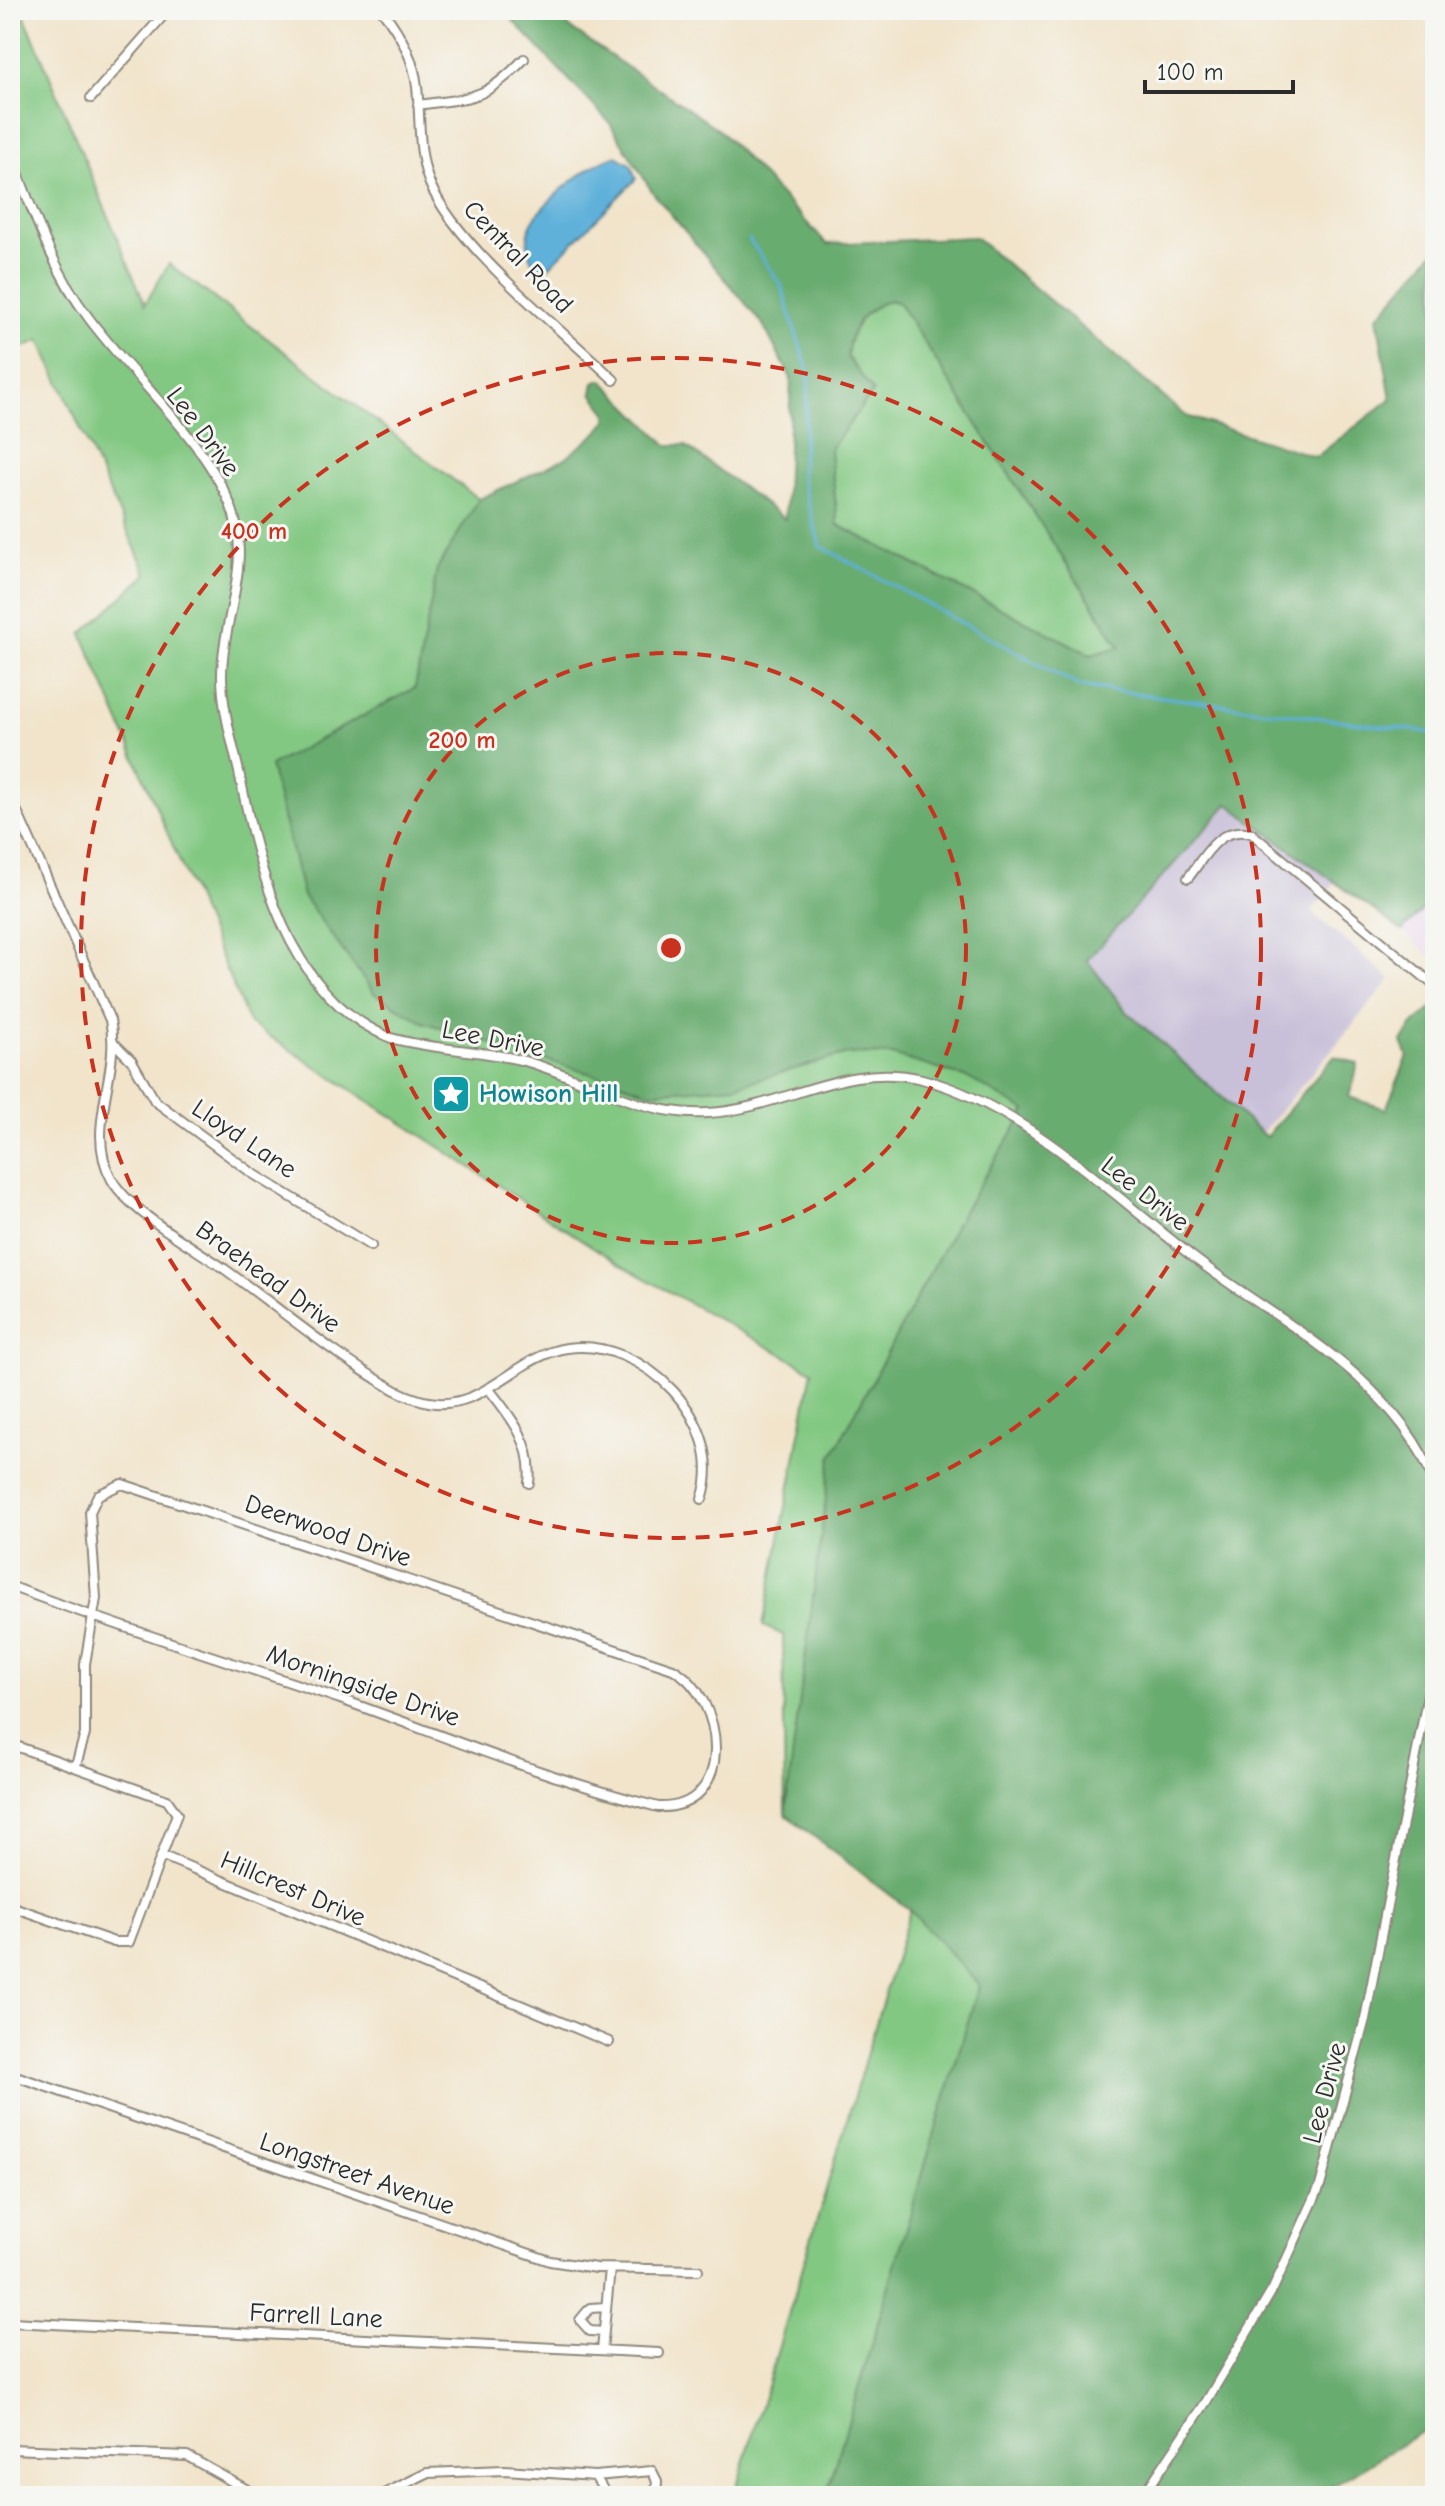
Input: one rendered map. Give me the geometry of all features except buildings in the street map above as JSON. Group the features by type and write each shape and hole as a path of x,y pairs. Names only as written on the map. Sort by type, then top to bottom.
{"street":[{"path":"91,98 168,10"},
{"name":"Central Road","path":"382,10 409,54 418,105 423,164 452,221 614,380"},
{"path":"418,105 493,89 524,59"},
{"name":"Lee Drive","path":"10,153 46,240 86,315 201,456 231,506 238,534 239,568 223,654 223,688 258,861 290,937 340,1008 370,1030 391,1038 528,1062 666,1111 733,1110 813,1086 869,1074 898,1075 947,1087 1011,1119 1040,1138 1206,1266 1334,1356 1403,1426 1424,1458 1435,1485"},
{"name":"Braehead Drive","path":"10,796 110,1020 115,1044 100,1141 112,1180 134,1202 395,1390 434,1403 469,1398 531,1362 566,1348 593,1348 628,1360 671,1385 690,1409 706,1466 702,1499"},
{"path":"1188,878 1219,838 1234,831 1251,833 1435,986"},
{"name":"Lloyd Lane","path":"115,1044 132,1061 155,1101 252,1173 371,1246"},
{"path":"488,1388 525,1441 530,1458 529,1483"},
{"name":"Deerwood Drive","path":"76,1765 87,1715 85,1664 97,1574 90,1524 93,1503 113,1485 135,1485 673,1669 700,1691 710,1713 713,1761 702,1793"},
{"name":"Morningside Drive","path":"10,1586 637,1802 669,1808 688,1802 702,1793"},
{"name":"Lee Drive","path":"1143,2496 1206,2402 1273,2289 1320,2186 1365,2019 1435,1658"},
{"path":"10,1744 76,1765 170,1802 176,1821 134,1936 124,1943 10,1906"},
{"name":"Hillcrest Drive","path":"163,1856 609,2042"},
{"name":"Longstreet Avenue","path":"10,2074 550,2261 610,2269 698,2270"},
{"path":"602,2350 610,2269"},
{"path":"604,2332 590,2331 580,2320 590,2308 606,2307"},
{"name":"Farrell Lane","path":"10,2322 659,2353"},
{"path":"10,2449 187,2456 258,2496"},
{"path":"380,2496 427,2473 505,2470 595,2476 652,2471 657,2481 656,2496"},
{"path":"595,2476 607,2496"}],"shaded area":[{"path":"1228,804 1335,883 1311,912 1391,979 1261,1134 1126,1011 1087,960"},
{"path":"1435,897 1435,960 1402,931"}],"green space":[{"path":"10,10 22,10 145,304 169,264 1086,960 1126,1011 1266,1138 1267,2496 734,2496 910,1910 785,1814 783,1635 763,1626 812,1371 619,1264 249,1023 82,634 147,574 40,340 10,353"},
{"path":"503,10 556,10 570,28 719,130 827,244 975,237 1186,416 1316,457 1391,399 1377,317 1435,251 1435,897 1402,931 1228,804 1087,960 1126,1011 1266,1137 1334,1056 1358,1064 1349,1097 1386,1109 1408,1056 1402,1042 1411,1027 1435,1006 1435,2424 1316,2496 826,2496 979,1985 910,1910 785,1814 831,1458 963,1211 1026,1111 968,1078 892,1055 848,1054 735,1086 650,1092 423,1022 374,993 303,896 270,766 415,688 437,569 479,499 564,459 597,433 607,420 607,413 592,393 594,383 602,380 667,445 685,445 785,519 791,378 762,323 653,193 609,122","holes":["890,300 899,303 1120,647 1091,655 838,525 830,450 873,391 847,357 848,347 854,329 865,315"]},
{"path":"890,300 899,303 1120,647 1091,655 838,525 829,450 873,392 847,357 848,347 859,321 872,309"}],"water":[{"path":"617,156 631,165 636,179 547,269 536,270 528,244 528,233 535,218 581,174"}],"waterway":[{"path":"749,239 781,285 809,375 801,478 820,546 1079,686 1435,733"}],"place":[{"name":"Howison Hill","path":"451,1094"}]}
